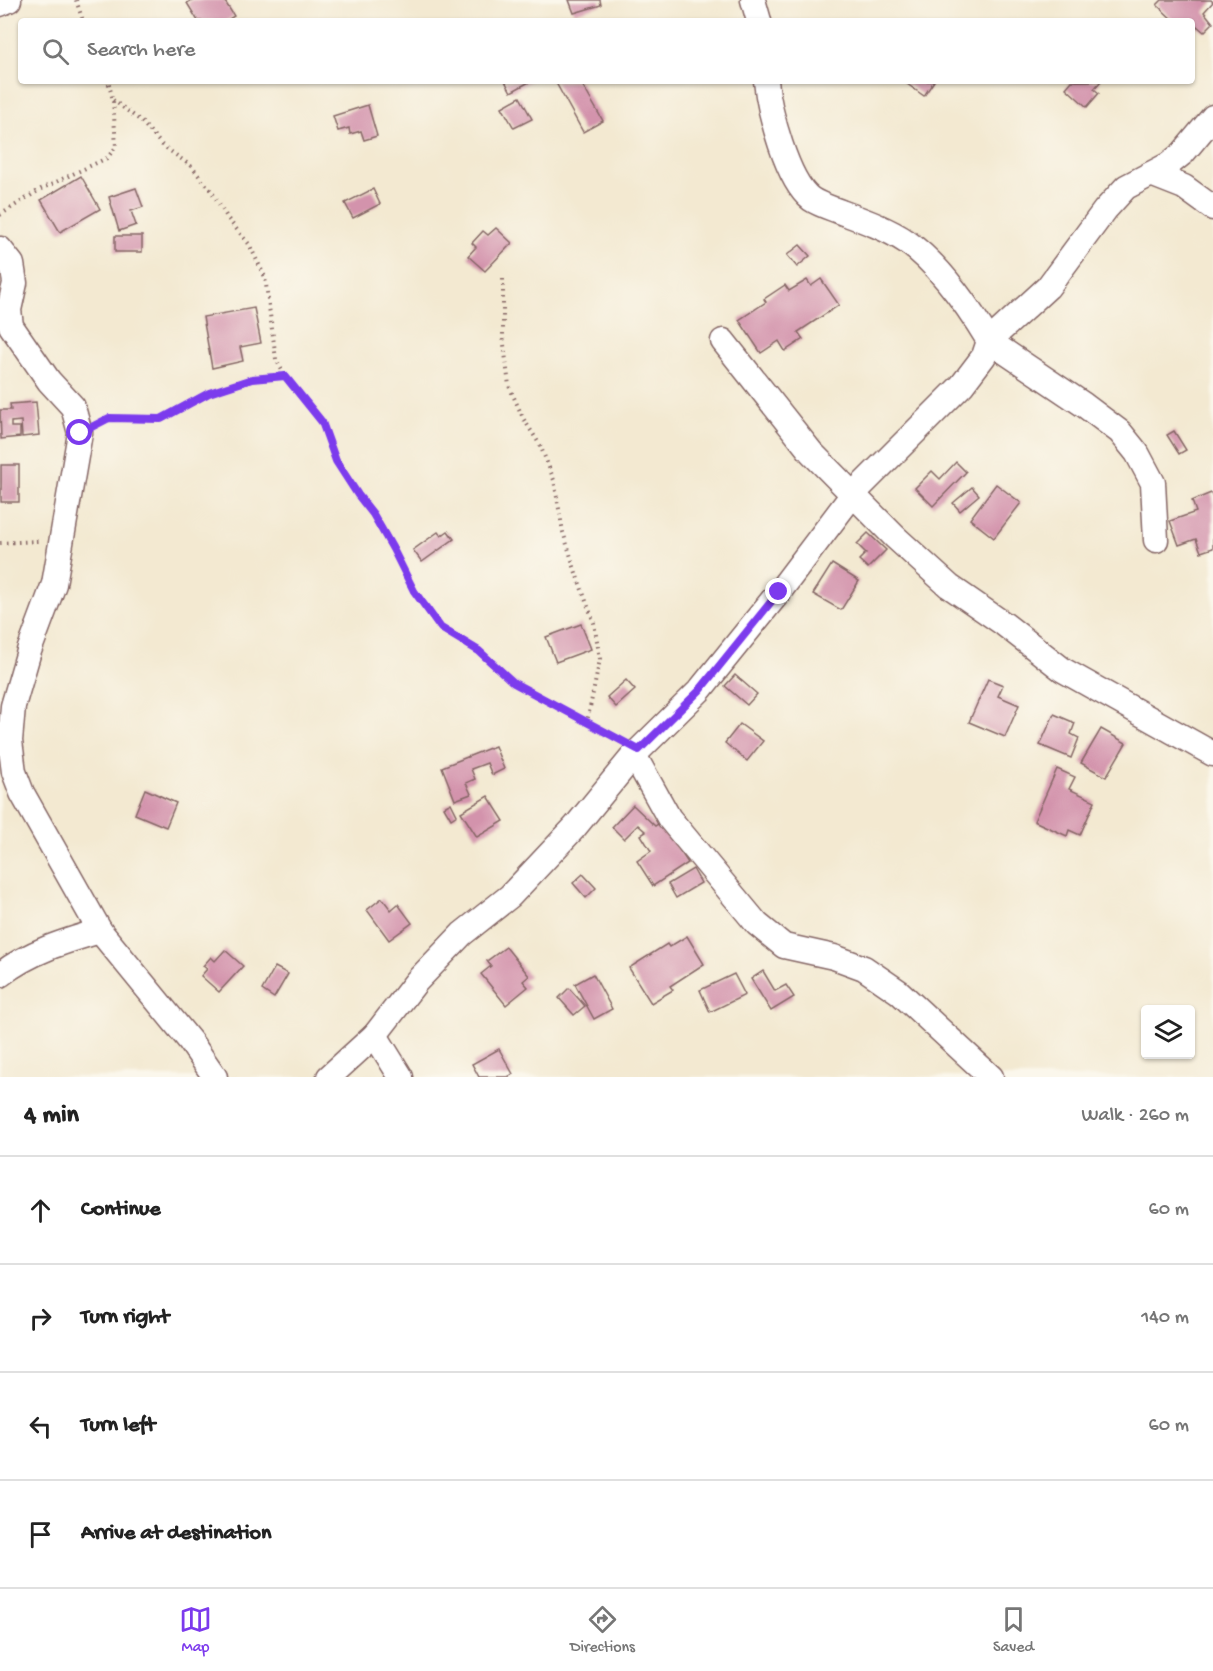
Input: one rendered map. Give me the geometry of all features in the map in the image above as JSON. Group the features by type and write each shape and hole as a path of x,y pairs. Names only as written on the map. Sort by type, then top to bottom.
{"street":[{"path":"0,4 9,0"},
{"path":"753,0 758,18"},
{"path":"767,84 783,154 799,188 812,199 870,223 908,242 938,270 970,310 989,341 1120,432 1137,453 1153,483 1156,540"},
{"path":"329,1077 375,1035 416,982 462,934 518,888 575,827 637,752 699,691 779,592 853,494 962,386 984,357 989,341 1048,287 1105,210 1126,188 1168,165 1183,153 1213,117"},
{"path":"1151,174 1184,188 1213,208"},
{"path":"0,249 12,264 15,283 9,310 11,326 37,364 73,407 80,433 54,584 29,651 13,705 10,741 14,772 22,793 100,931 190,1041 214,1077"},
{"path":"723,341 812,452 895,537 949,585 1063,670 1213,754"},
{"path":"637,752 669,818 757,924 784,946 834,957 864,968 899,993 991,1077"},
{"path":"0,975 34,954 100,931"},
{"path":"375,1035 401,1077"}],"path":[{"path":"76,0 82,18"},
{"path":"0,215 41,189 107,158 116,147 114,100 109,84"},
{"path":"114,100 141,121 162,146 191,166 212,192 228,219 249,244 265,277 276,358 285,376 322,422 336,461 373,514 414,591 441,628 479,651 514,683 637,752"},
{"path":"503,279 503,336 509,386 523,418 540,446 554,480 563,532 594,623 600,659 587,722"},
{"path":"80,433 109,418 161,419 209,393 252,379 285,376"},
{"path":"0,543 28,543 62,537"}],"building":[{"path":"192,0 224,0 234,16 231,18 196,18 187,3"},
{"path":"569,0 600,0 601,5 574,13"},
{"path":"1162,0 1211,0 1213,2 1204,12 1213,23 1204,32 1197,26 1195,28 1195,18 1171,18 1157,5"},
{"path":"507,84 526,84 511,92"},
{"path":"557,84 582,84 603,121 583,132"},
{"path":"907,84 932,84 924,96"},
{"path":"1069,84 1098,84 1094,89 1099,93 1087,107 1066,88"},
{"path":"520,97 532,119 514,128 502,107"},
{"path":"368,105 377,136 364,140 361,131 350,134 349,128 338,131 333,116"},
{"path":"81,176 100,209 60,232 41,200"},
{"path":"136,188 143,207 131,211 136,225 119,231 109,197"},
{"path":"373,189 380,204 353,218 345,203"},
{"path":"496,228 512,243 485,271 468,256 476,247 472,243 483,231 488,235"},
{"path":"115,236 142,236 142,252 115,252"},
{"path":"800,245 810,256 797,267 787,255"},
{"path":"821,279 839,305 798,332 803,339 785,351 779,341 761,353 739,320 766,302 764,299 785,285 789,291 807,280 811,286"},
{"path":"254,308 261,343 240,347 243,361 212,368 203,317"},
{"path":"36,402 39,435 22,437 21,421 11,422 11,427 20,427 20,437 1,439 0,410 11,410 10,404"},
{"path":"1174,431 1186,450 1179,454 1167,435"},
{"path":"956,462 966,472 933,506 915,488 932,471 940,479"},
{"path":"1,465 19,465 19,502 1,502"},
{"path":"996,484 1021,503 994,538 970,519"},
{"path":"972,487 979,495 960,511 953,503"},
{"path":"1211,493 1213,498 1213,548 1201,552 1196,539 1179,545 1170,521 1196,512 1192,501"},
{"path":"448,531 454,539 422,562 413,550 438,532 441,536"},
{"path":"868,533 886,550 868,568 859,560 866,553 857,544"},
{"path":"832,564 859,581 841,610 813,594"},
{"path":"581,624 591,649 556,662 546,637"},
{"path":"735,675 757,694 747,705 725,686"},
{"path":"988,679 1003,685 998,696 1019,705 1005,737 969,722"},
{"path":"626,680 635,690 616,707 607,697"},
{"path":"1054,714 1075,723 1071,734 1079,738 1071,758 1040,745"},
{"path":"740,724 763,741 747,761 725,743"},
{"path":"1101,729 1126,743 1106,777 1081,763"},
{"path":"495,746 504,769 492,775 487,763 471,769 475,779 466,783 471,794 455,800 442,767"},
{"path":"1057,769 1075,777 1069,789 1095,801 1080,835 1069,830 1067,836 1034,821"},
{"path":"145,789 176,803 166,827 135,814"},
{"path":"488,796 504,821 477,837 461,812"},
{"path":"451,803 457,815 451,819 444,807"},
{"path":"633,805 655,826 661,822 688,863 653,886 637,861 651,851 641,835 646,832 638,825 624,839 612,827"},
{"path":"693,869 701,883 676,898 668,884"},
{"path":"583,874 596,888 586,898 573,883"},
{"path":"382,898 391,910 398,904 412,923 389,940 367,910"},
{"path":"687,936 704,964 670,986 673,990 651,1003 629,968 667,944 669,947"},
{"path":"506,947 529,976 523,981 528,987 506,1005 481,974 491,966 487,961"},
{"path":"225,950 243,966 219,992 201,976 207,969 203,966 211,957 215,961"},
{"path":"275,967 288,974 274,998 262,990"},
{"path":"763,971 775,991 786,985 794,997 771,1011 751,979"},
{"path":"593,974 612,1009 594,1019 575,984"},
{"path":"734,974 745,995 710,1012 700,990"},
{"path":"569,988 585,1006 574,1015 559,998"},
{"path":"499,1049 513,1074 508,1077 479,1077 472,1064"}],"route":[{"path":"80,433 109,418 161,419 209,393 252,379 285,376 322,422 336,461 373,514 414,591 441,628 479,651 514,683 639,750 699,691 779,592"}]}
